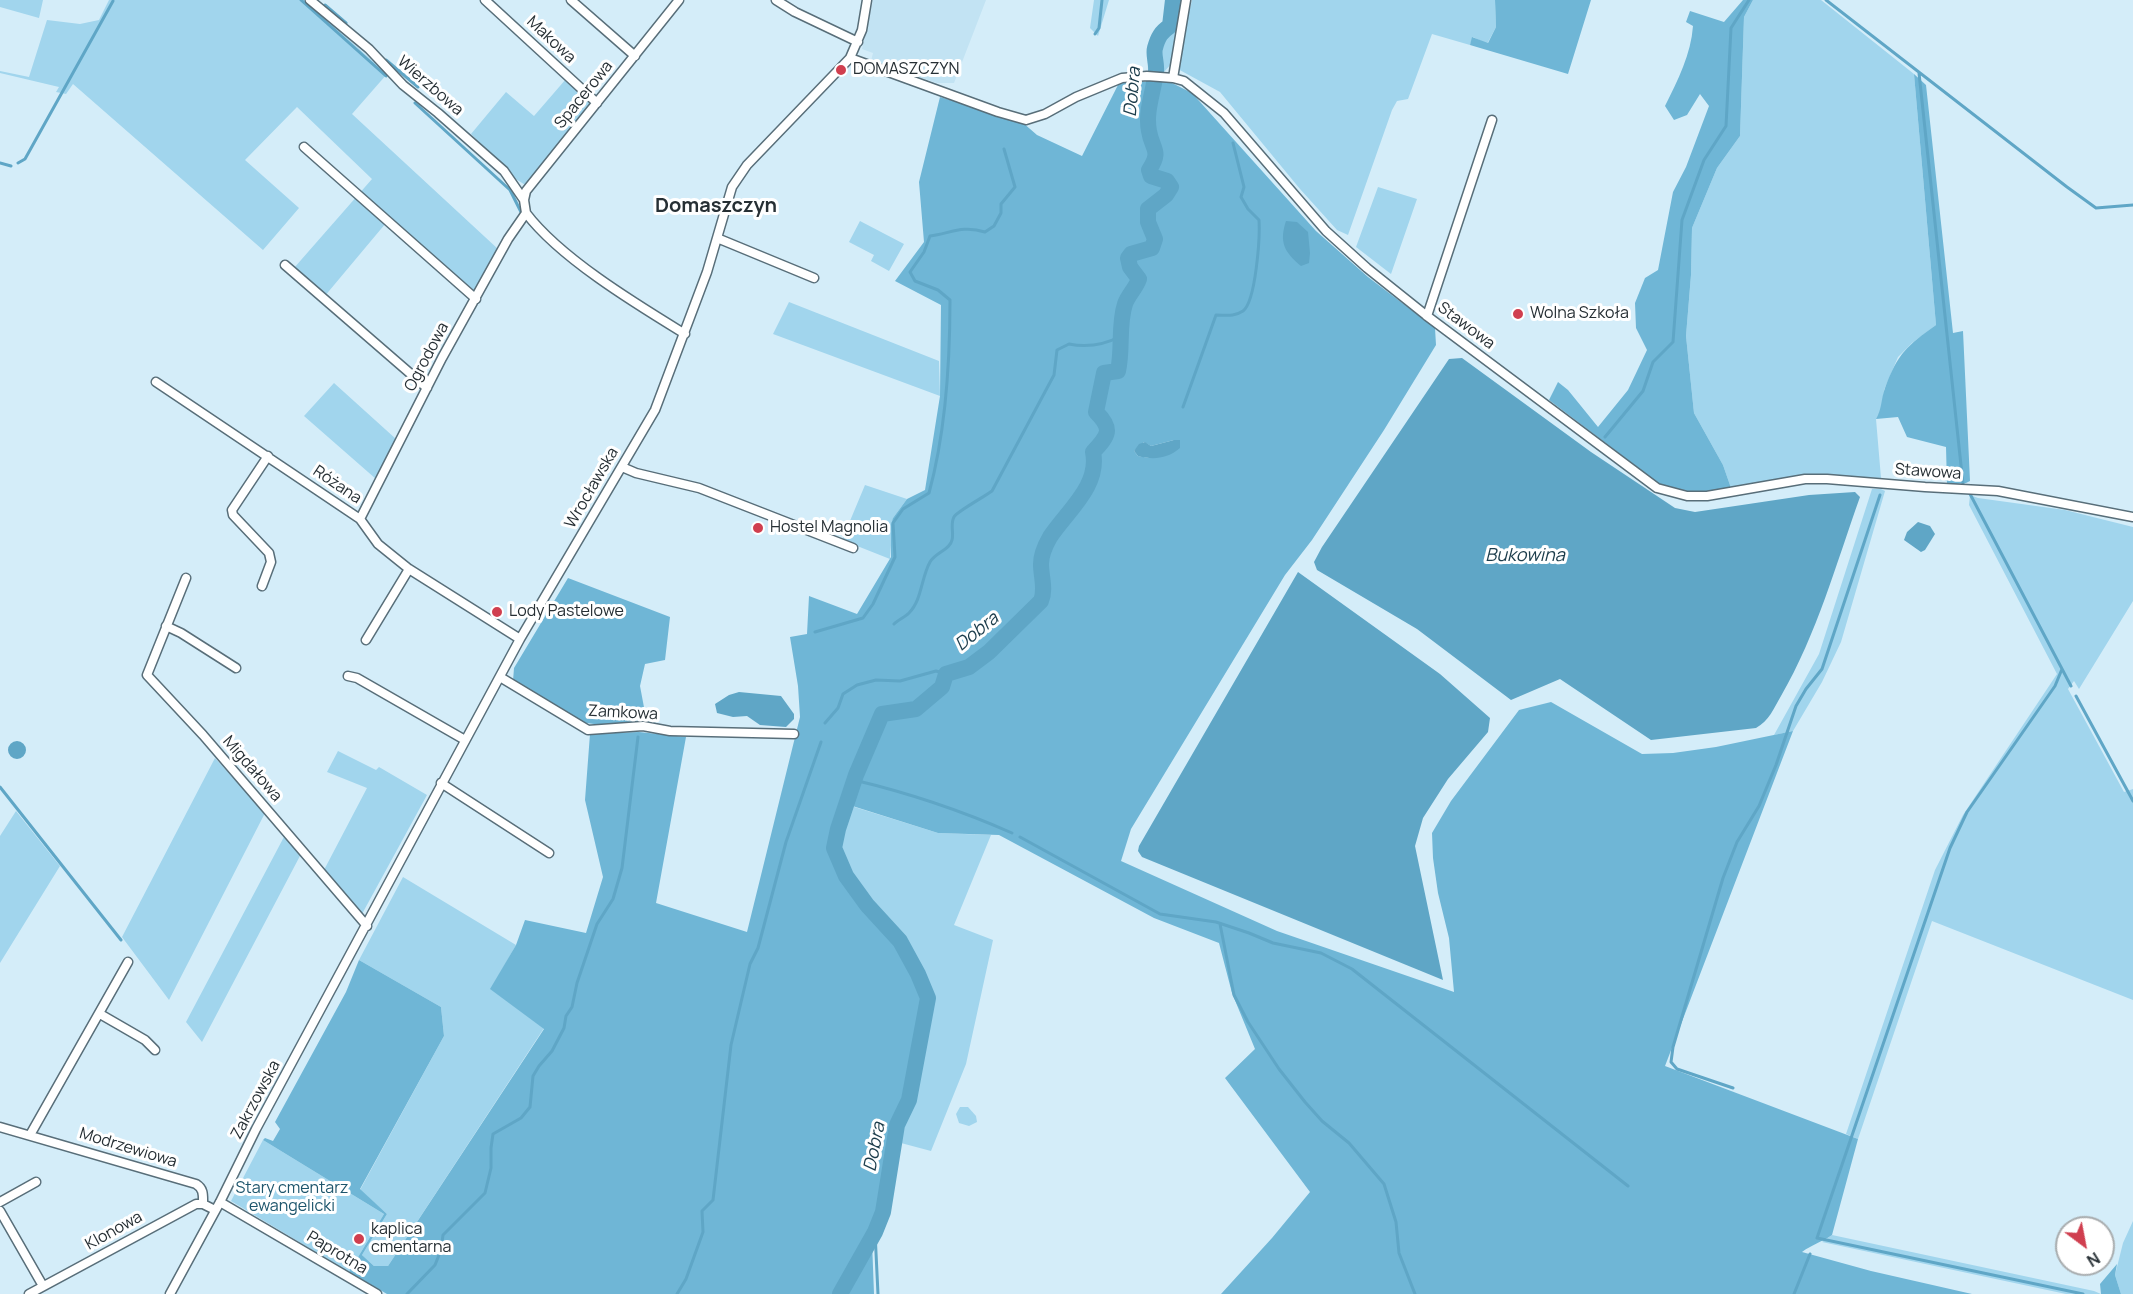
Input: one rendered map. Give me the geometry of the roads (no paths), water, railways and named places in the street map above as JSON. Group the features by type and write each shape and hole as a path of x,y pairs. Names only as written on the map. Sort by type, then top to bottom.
{"street":[{"name":"Wierzbowa","path":"310,0 369,49 403,85 504,171 524,200"},
{"name":"Makowa","path":"485,0 597,103"},
{"path":"571,0 635,56"},
{"name":"Spacerowa","path":"524,200 526,191 679,0"},
{"path":"776,0 795,12 858,42"},
{"name":"Wrocławska","path":"369,923 441,783 520,639 655,410 685,334 732,187 850,58 862,30 867,0"},
{"path":"1173,78 1186,0"},
{"name":"Stawowa","path":"850,58 1026,120 1045,114 1076,97 1122,78 1147,76 1173,78 1194,88 1224,113 1326,231 1367,268 1427,316 1658,488 1671,493 1707,496 1804,479 1827,479 1925,488 1998,491 2133,517"},
{"path":"1427,316 1492,120"},
{"path":"304,147 476,299"},
{"path":"524,200 526,213 537,227 577,261 636,304 685,334"},
{"name":"Ogrodowa","path":"360,519 427,388 508,239 526,213"},
{"path":"717,238 814,278"},
{"path":"285,265 427,388"},
{"name":"Różana","path":"156,382 360,519 378,544 409,569 520,639"},
{"path":"262,586 271,562 268,553 233,515 232,510 268,456"},
{"path":"622,467 636,473 699,488 853,548"},
{"path":"366,640 409,569"},
{"name":"Migdałowa","path":"186,578 147,675 369,923"},
{"path":"166,626 237,668"},
{"path":"348,676 357,678 465,740"},
{"name":"Zamkowa","path":"500,677 588,730 643,726 670,731 794,734"},
{"path":"441,783 549,853"},
{"name":"Zakrzowska","path":"170,1294 218,1206 256,1129 369,923"},
{"path":"30,1135 128,962"},
{"path":"100,1014 145,1040 155,1050"},
{"name":"Modrzewiowa","path":"0,1127 196,1184 201,1187 203,1204"},
{"path":"0,1202 36,1182"},
{"name":"Klonowa","path":"29,1294 182,1211 196,1204 203,1204"},
{"path":"203,1204 218,1206"},
{"name":"Paprotna","path":"218,1206 376,1294"},
{"path":"0,1211 43,1286"}],"water":[{"path":"1286,221 1297,222 1308,232 1309,263 1301,266 1290,256 1284,246 1283,235"},
{"name":"Bukowina","path":"1462,358 1591,452 1675,508 1695,512 1809,495 1855,492 1860,497 1805,648 1773,710 1761,725 1756,728 1651,740 1560,679 1511,700 1417,629 1317,570 1314,562 1322,547 1449,359"},
{"path":"1180,440 1180,448 1165,456 1144,457 1138,456 1134,451 1139,444 1145,442 1151,446"},
{"path":"1918,522 1930,526 1935,534 1925,550 1921,552 1904,540 1907,532"},
{"path":"1298,572 1440,674 1490,718 1488,732 1448,779 1423,818 1415,846 1443,980 1142,857 1138,851"},
{"path":"739,692 781,696 794,714 794,719 786,727 760,725 747,716 733,717 717,713 715,704"},
{"path":"17,741 23,744 26,750 23,756 17,759 11,756 8,750 11,744"}],"waterway":[{"path":"301,0 386,76"},
{"path":"1095,34 1099,28 1102,0"},
{"name":"Dobra","path":"840,1294 875,1232 883,1212 897,1125 909,1100 928,998 900,941 867,905 846,876 834,848 838,829 856,775 882,714 916,709 942,687 946,674 969,667 989,652 1041,601 1043,587 1041,561 1045,547 1080,498 1092,476 1093,452 1103,441 1107,432 1105,423 1096,412 1104,373 1118,371 1123,312 1126,301 1139,279 1130,267 1128,258 1131,254 1152,248 1155,239 1148,222 1148,209 1166,195 1171,187 1167,181 1151,176 1149,170 1156,154 1150,137 1148,116 1156,71 1155,48 1160,35 1170,26 1173,0"},
{"path":"1605,437 1643,391 1653,362 1673,342 1682,220 1704,160 1726,126 1731,28 1749,0"},
{"path":"1826,0 2096,208 2133,205"},
{"path":"18,163 25,159 113,1"},
{"path":"325,5 346,23"},
{"path":"386,60 418,87"},
{"path":"1919,73 1963,484"},
{"path":"415,103 510,190 521,212"},
{"path":"1183,407 1216,315 1233,315 1243,311 1251,295 1254,282 1259,220 1248,209 1241,197 1244,187 1233,143"},
{"path":"815,632 863,618 873,604 895,557 893,523 903,509 929,493 935,470 946,397 950,300 938,290 915,281 910,272 924,252 930,236 963,229 985,232 994,226 1001,213 1001,204 1015,187 1004,149"},
{"path":"0,163 11,166"},
{"path":"894,624 913,608 930,562 951,543 954,517 992,491 1054,375 1057,350 1069,344 1083,346 1102,344 1121,336"},
{"path":"1969,492 2071,686"},
{"path":"1733,1088 1677,1069 1671,1062 1673,1047 1723,878 1737,842 1759,806 1796,706 1822,669 1880,495"},
{"path":"2062,669 2055,686 1967,812 1950,848 1817,1238 2083,1294"},
{"path":"825,723 838,708 843,694 857,685 876,680 900,681 936,671 946,674"},
{"path":"2076,696 2133,801"},
{"path":"407,1294 435,1265 441,1250 443,1235 485,1193 491,1168 493,1134 521,1118 530,1107 533,1076 552,1051 564,1028 597,924 613,899 622,868 638,737"},
{"path":"677,1294 686,1279 703,1232 702,1211 713,1200 731,1045 750,964 758,948 786,842 821,742"},
{"path":"854,780 934,803 1012,833"},
{"path":"0,787 121,940"},
{"path":"1020,837 1160,914 1216,922 1273,943 1321,953 1352,969 1628,1186"},
{"path":"1220,924 1234,995 1248,1022 1279,1069 1305,1102 1322,1121 1349,1143 1384,1184 1396,1222 1399,1253 1415,1294"},
{"path":"875,1232 878,1294"},
{"path":"1794,1294 1810,1254"}],"place":[{"name":"DOMASZCZYN","path":"841,70"},
{"name":"Wolna Szkoła","path":"1518,314"},
{"name":"Hostel Magnolia","path":"758,528"},
{"name":"Lody Pastelowe","path":"497,612"},
{"name":"kaplica cmentarna","path":"359,1239"}],"district":[{"name":"Domaszczyn","path":"716,206"}],"park label":[{"name":"Stary cmentarz ewangelicki","path":"292,1198"}]}
